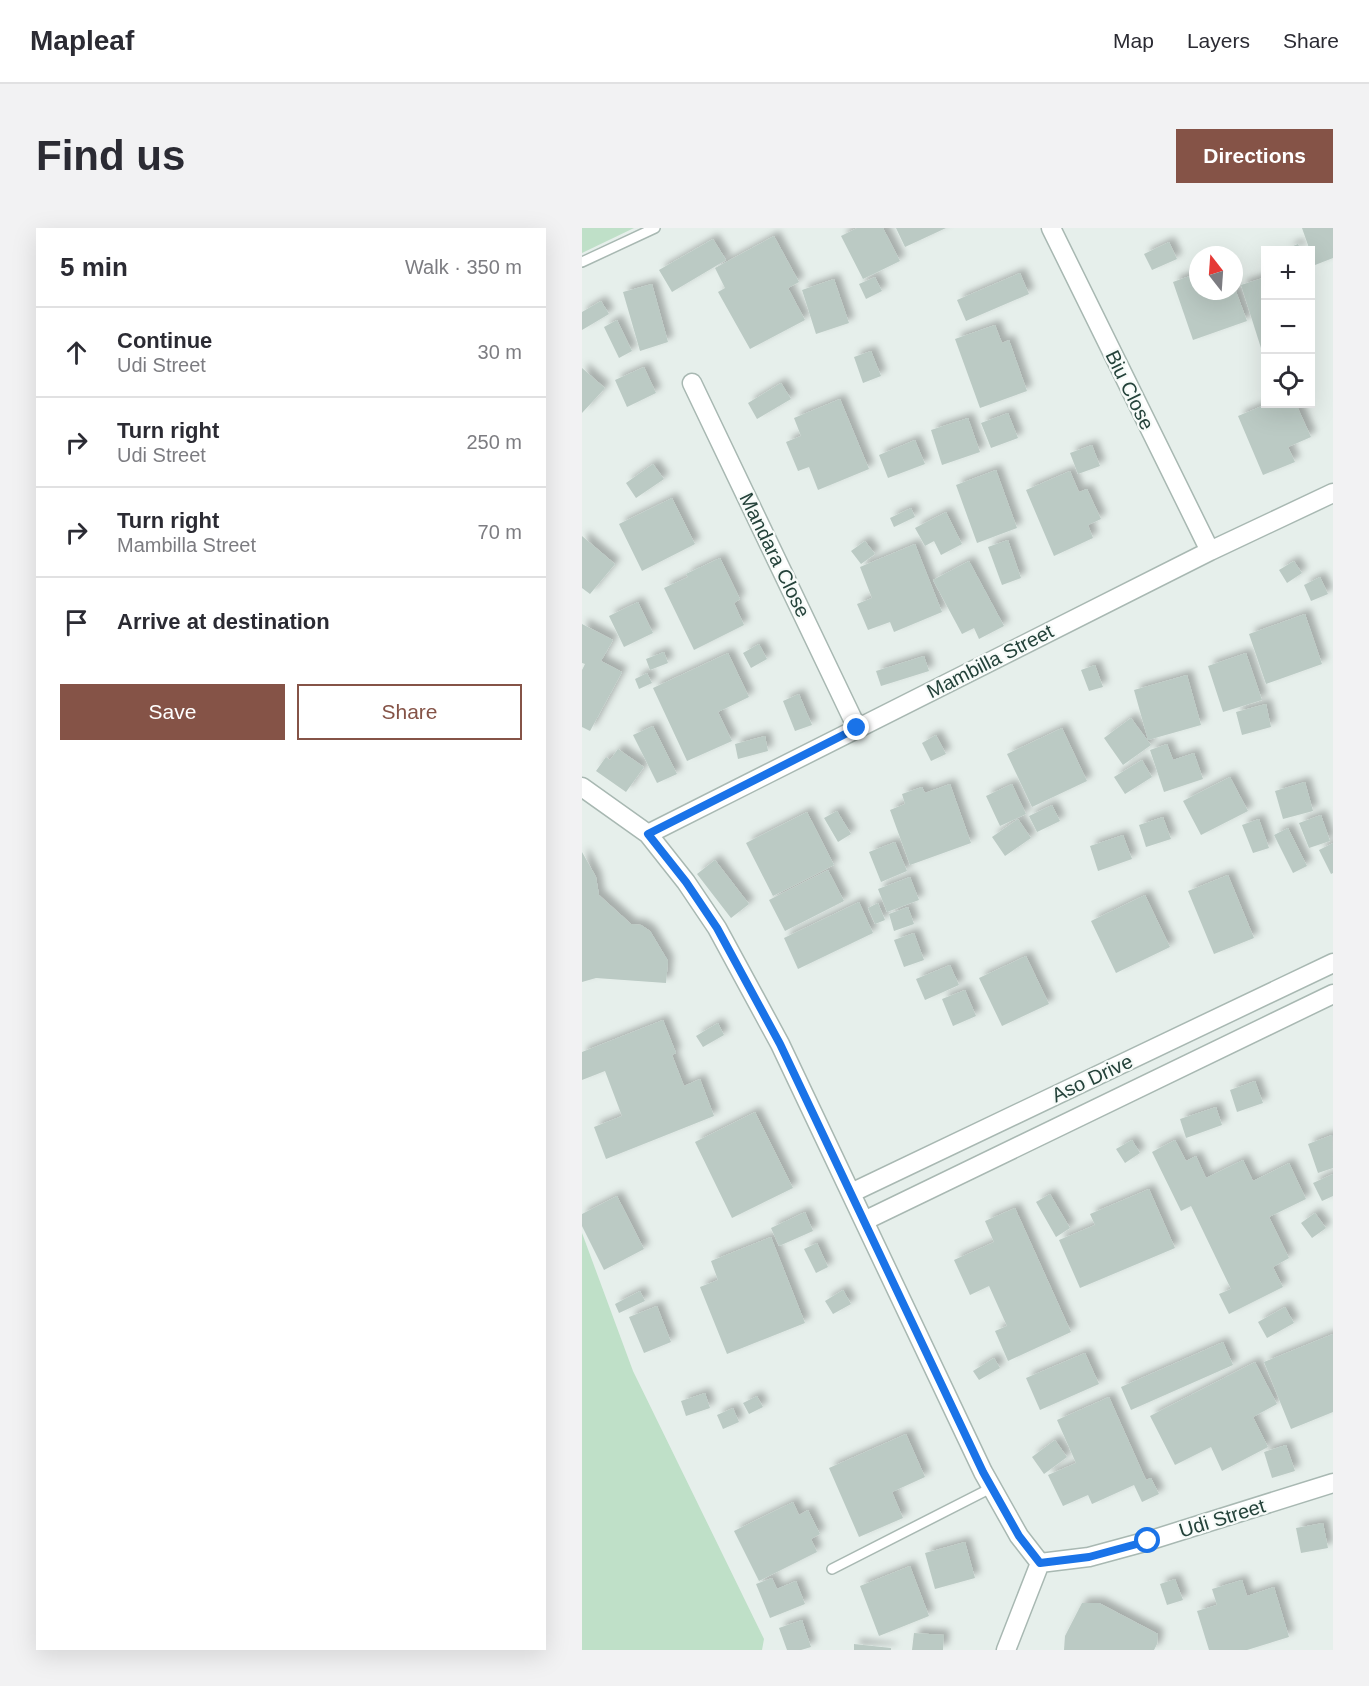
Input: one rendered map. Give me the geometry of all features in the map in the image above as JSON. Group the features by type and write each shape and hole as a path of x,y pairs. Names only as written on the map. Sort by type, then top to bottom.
{"street":[{"name":"Biu Close","path":"1051,228 1210,551"},
{"name":"Mandara Close","path":"692,383 857,728"},
{"name":"Mambilla Street","path":"648,834 1210,551 1333,493"},
{"path":"582,787 648,834 717,928 780,1044 991,1488 1019,1536 1040,1563 1006,1650"},
{"name":"Aso Drive","path":"850,1193 1333,963"},
{"name":"Aso Drive","path":"864,1221 1333,994"},
{"name":"Udi Street","path":"1040,1563 1089,1557 1148,1541 1333,1483"}],"lane":[{"path":"582,262 655,228"},
{"path":"832,1569 991,1488"}],"green space":[{"path":"582,228 634,228 582,253"},
{"path":"582,1233 633,1371 764,1639 762,1650 582,1650"}],"building":[{"path":"857,228 883,228 900,261 863,279 841,236"},
{"path":"896,228 946,228 905,247"},
{"path":"1302,228 1333,228 1333,258 1315,265 1315,246 1308,246"},
{"path":"774,236 799,282 788,288 805,320 750,349 718,292 725,288 715,268"},
{"path":"713,239 726,260 672,292 659,270"},
{"path":"1169,242 1177,259 1152,270 1144,254"},
{"path":"1020,273 1029,294 966,321 957,300"},
{"path":"1189,276 1189,300 1239,300 1247,321 1193,340 1173,282"},
{"path":"875,277 882,291 866,299 859,284"},
{"path":"834,279 849,323 816,334 802,290"},
{"path":"1261,279 1261,348 1243,291 1243,284"},
{"path":"652,284 668,342 640,351 623,292"},
{"path":"601,301 609,314 582,330 582,312"},
{"path":"617,320 632,351 619,358 604,327"},
{"path":"995,325 1002,343 1009,340 1027,391 980,408 955,339"},
{"path":"871,351 881,376 863,383 854,357"},
{"path":"644,367 656,393 627,407 615,380"},
{"path":"582,368 605,388 582,413"},
{"path":"781,383 791,399 757,419 748,403"},
{"path":"840,399 869,469 818,490 809,467 798,471 786,442 801,436 794,418"},
{"path":"1261,406 1298,408 1311,437 1288,447 1295,462 1263,475 1238,416"},
{"path":"1008,413 1018,438 991,448 981,423"},
{"path":"968,418 980,452 942,465 931,430"},
{"path":"915,440 925,464 888,478 879,455"},
{"path":"1092,445 1100,466 1078,474 1070,453"},
{"path":"653,464 664,479 636,498 626,483"},
{"path":"996,470 1017,528 977,543 956,485"},
{"path":"1070,471 1079,492 1087,489 1101,519 1088,525 1093,538 1054,556 1026,490"},
{"path":"672,498 695,544 642,571 619,524"},
{"path":"911,508 915,517 894,527 890,518"},
{"path":"946,512 962,544 941,555 934,541 925,546 915,528"},
{"path":"582,536 615,564 590,594 582,588"},
{"path":"1008,540 1021,578 1002,585 988,547"},
{"path":"865,541 875,554 861,564 851,551"},
{"path":"915,544 942,612 894,632 890,622 868,630 857,604 872,598 860,567"},
{"path":"720,558 740,599 734,603 744,625 694,650 664,588 688,577 686,574"},
{"path":"969,561 1004,626 979,639 974,628 962,634 933,580"},
{"path":"1294,561 1302,573 1287,583 1279,570"},
{"path":"1320,577 1328,594 1311,601 1304,585"},
{"path":"638,602 653,633 624,647 609,616"},
{"path":"1305,614 1322,664 1266,684 1249,634"},
{"path":"582,624 613,640 601,661 622,672 590,731 582,727 582,670 585,664 582,663"},
{"path":"759,644 767,659 751,668 743,653"},
{"path":"664,652 668,663 650,670 646,659"},
{"path":"728,653 749,697 718,712 732,741 687,761 653,688"},
{"path":"1246,653 1262,700 1223,712 1208,666"},
{"path":"924,656 929,671 881,686 876,671"},
{"path":"1095,665 1103,687 1089,691 1081,670"},
{"path":"647,673 652,683 639,689 635,679"},
{"path":"1187,675 1201,725 1148,740 1134,690"},
{"path":"799,694 812,725 795,731 783,701"},
{"path":"1266,704 1271,727 1242,735 1236,712"},
{"path":"1131,718 1151,745 1123,765 1104,738"},
{"path":"653,726 677,774 657,783 633,735"},
{"path":"1062,728 1087,781 1032,807 1007,754"},
{"path":"936,735 946,754 931,761 922,743"},
{"path":"765,736 768,751 738,759 735,744"},
{"path":"1167,744 1173,760 1194,753 1203,779 1164,792 1150,750"},
{"path":"618,749 644,767 626,792 596,771 606,757 610,760"},
{"path":"1142,760 1152,777 1125,794 1114,777"},
{"path":"1230,777 1248,811 1201,835 1183,801"},
{"path":"1305,782 1313,811 1283,819 1275,791"},
{"path":"950,784 971,843 910,865 890,810 905,804 902,794 922,787 925,793"},
{"path":"1012,784 1026,814 1000,826 986,796"},
{"path":"1052,805 1060,821 1037,832 1029,816"},
{"path":"837,811 851,834 838,842 824,818"},
{"path":"807,812 834,865 773,896 746,843"},
{"path":"1321,815 1330,841 1309,848 1299,823"},
{"path":"1163,817 1171,839 1146,847 1139,825"},
{"path":"1018,819 1031,838 1005,856 992,837"},
{"path":"1259,819 1269,848 1253,853 1242,825"},
{"path":"1288,828 1307,866 1293,873 1274,835"},
{"path":"1123,835 1132,859 1098,871 1090,846"},
{"path":"895,842 907,871 881,882 869,852"},
{"path":"1333,843 1333,873 1331,874 1319,850"},
{"path":"582,852 596,877 599,895 631,924 641,925 650,931 668,961 666,983 596,978 582,982"},
{"path":"715,860 749,904 731,918 697,874"},
{"path":"828,870 844,901 785,931 769,900"},
{"path":"1228,875 1254,938 1214,954 1188,891"},
{"path":"910,877 919,900 887,912 878,889"},
{"path":"1145,895 1170,947 1116,973 1091,921"},
{"path":"859,902 873,933 798,969 784,938"},
{"path":"878,903 885,920 875,924 868,908"},
{"path":"908,907 914,924 894,931 889,914"},
{"path":"914,933 924,960 904,967 894,940"},
{"path":"1026,956 1049,1004 1002,1026 979,978"},
{"path":"950,965 959,985 925,1000 916,979"},
{"path":"965,990 976,1016 953,1026 942,999"},
{"path":"663,1020 676,1053 672,1055 684,1086 700,1079 714,1116 606,1159 594,1127 622,1116 605,1071 582,1080 582,1052"},
{"path":"718,1023 724,1035 703,1047 696,1036"},
{"path":"1255,1081 1263,1103 1237,1112 1230,1090"},
{"path":"1216,1107 1222,1125 1186,1138 1180,1119"},
{"path":"755,1112 793,1188 732,1218 695,1142"},
{"path":"1332,1135 1333,1168 1318,1173 1308,1144"},
{"path":"1132,1140 1140,1153 1125,1163 1116,1149"},
{"path":"1175,1140 1186,1161 1196,1156 1206,1178 1243,1160 1253,1181 1289,1163 1306,1199 1269,1217 1289,1258 1273,1267 1283,1287 1229,1314 1219,1294 1231,1289 1191,1206 1181,1211 1152,1152"},
{"path":"1333,1174 1333,1196 1322,1201 1313,1183"},
{"path":"1149,1189 1175,1248 1080,1288 1059,1240 1095,1225 1090,1214"},
{"path":"1050,1194 1070,1228 1056,1237 1036,1202"},
{"path":"617,1196 644,1249 604,1270 582,1226 582,1214"},
{"path":"1015,1208 1071,1332 1008,1361 995,1331 1007,1326 989,1286 970,1295 954,1260 994,1242 985,1221"},
{"path":"805,1212 813,1231 779,1246 771,1228"},
{"path":"1315,1213 1326,1228 1312,1238 1301,1223"},
{"path":"771,1237 805,1323 727,1354 700,1287 718,1280 711,1261"},
{"path":"817,1243 828,1267 816,1273 804,1249"},
{"path":"843,1290 851,1304 833,1314 825,1301"},
{"path":"640,1291 645,1301 619,1313 615,1304"},
{"path":"657,1306 671,1342 644,1353 629,1317"},
{"path":"1285,1307 1294,1323 1267,1338 1258,1322"},
{"path":"1333,1334 1333,1412 1291,1429 1264,1362"},
{"path":"1223,1342 1233,1365 1131,1410 1121,1387"},
{"path":"1085,1353 1099,1384 1040,1410 1026,1378"},
{"path":"994,1358 1000,1368 979,1380 973,1371"},
{"path":"1255,1362 1277,1404 1253,1417 1268,1447 1222,1471 1211,1447 1175,1465 1150,1416"},
{"path":"705,1393 710,1408 686,1416 681,1401"},
{"path":"757,1396 763,1407 749,1414 743,1403"},
{"path":"1109,1397 1146,1480 1151,1478 1159,1494 1142,1502 1134,1485 1092,1504 1088,1495 1063,1506 1048,1475 1076,1463 1057,1420"},
{"path":"733,1408 739,1422 723,1429 717,1415"},
{"path":"906,1434 925,1477 892,1492 903,1518 859,1537 829,1468"},
{"path":"1055,1440 1067,1457 1044,1474 1032,1457"},
{"path":"1286,1445 1295,1471 1272,1478 1264,1452"},
{"path":"793,1502 799,1515 808,1510 820,1534 811,1539 817,1552 759,1581 734,1531"},
{"path":"1323,1523 1328,1548 1301,1553 1296,1528"},
{"path":"965,1542 975,1578 935,1589 925,1553"},
{"path":"910,1566 929,1616 879,1636 860,1586"},
{"path":"772,1578 777,1589 796,1581 805,1604 770,1618 756,1584"},
{"path":"1175,1579 1183,1600 1167,1605 1160,1584"},
{"path":"1242,1580 1247,1596 1274,1587 1289,1637 1247,1650 1209,1650 1197,1611 1217,1605 1212,1589"},
{"path":"1082,1603 1099,1603 1158,1634 1154,1650 1064,1650 1065,1636"},
{"path":"802,1620 811,1647 787,1650 779,1628"},
{"path":"914,1633 944,1635 943,1650 912,1650"},
{"path":"854,1644 891,1648 891,1650 854,1650"}],"route":[{"path":"857,728 648,834 686,882 717,928 748,983 780,1044 983,1472 1019,1536 1040,1563 1089,1557 1148,1541"}]}
